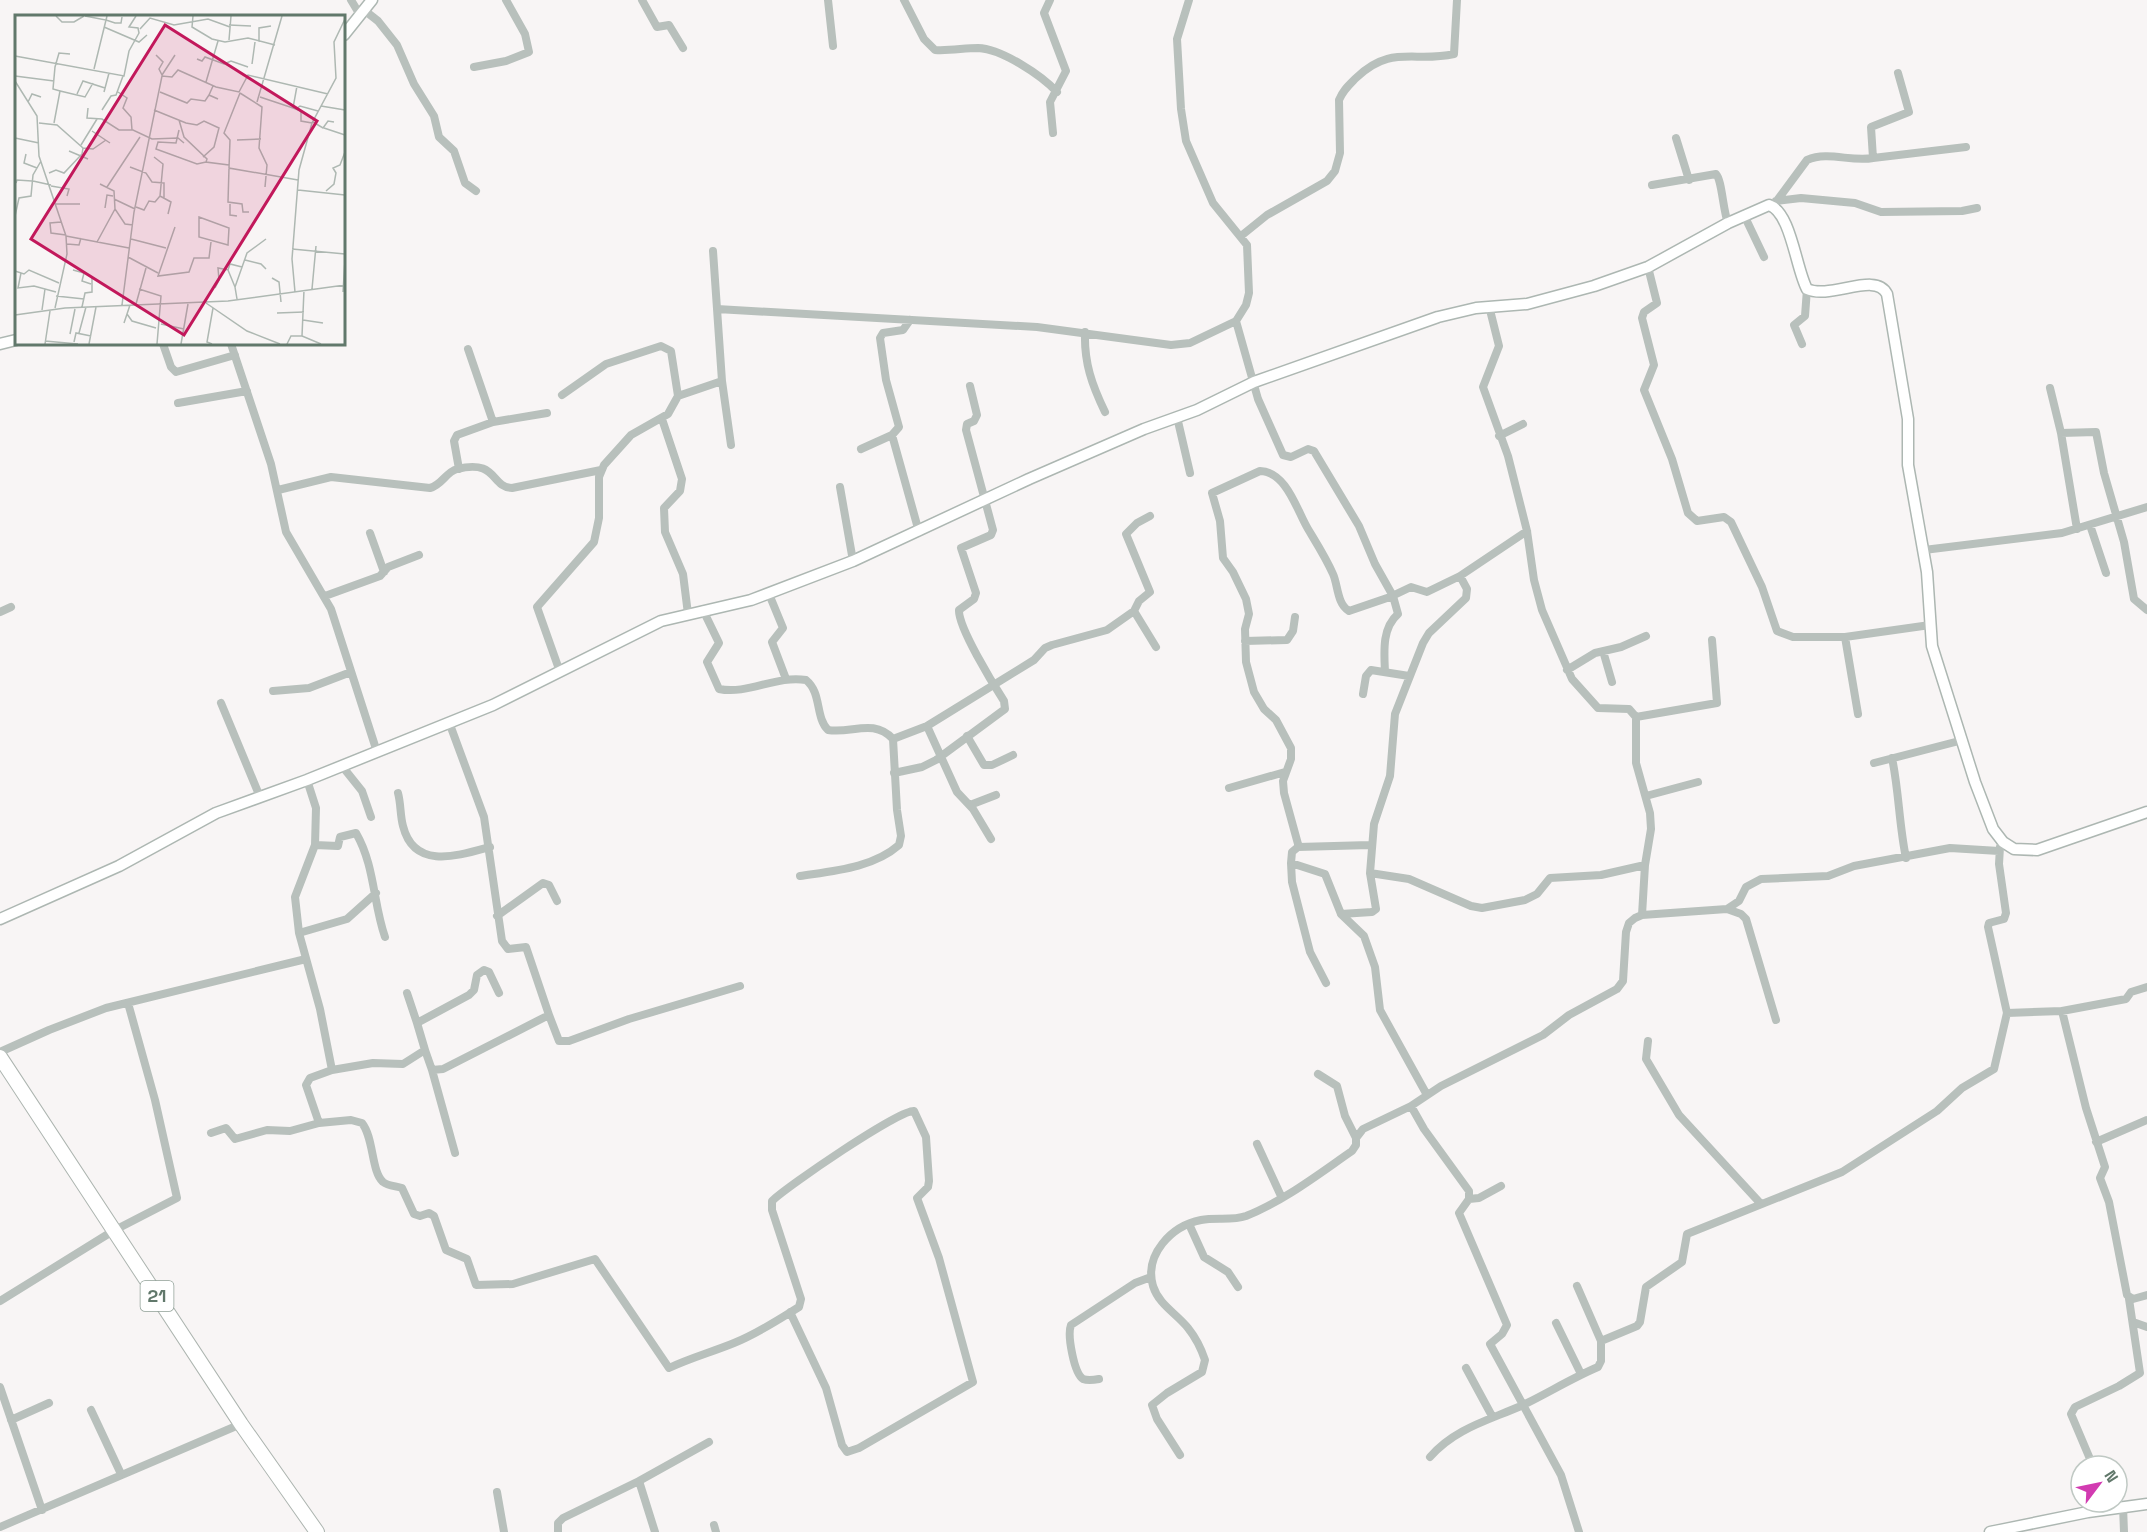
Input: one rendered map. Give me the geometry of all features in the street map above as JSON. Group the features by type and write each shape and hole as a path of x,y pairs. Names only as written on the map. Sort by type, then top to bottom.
{"highway":[{"name":"21","path":"0,1054 241,1424 317,1532"}],"street":[{"path":"351,0 362,13 378,21 397,45 414,84 434,116 439,136 454,152 465,183 476,191"},
{"path":"345,34 372,0"},
{"path":"474,67 506,61 529,52 525,34 506,0"},
{"path":"642,0 657,27 669,25 683,48"},
{"path":"828,0 833,46"},
{"path":"904,0 924,39 935,50 978,48 997,52 1040,76 1057,92"},
{"path":"1050,0 1044,13 1066,71 1050,102 1053,133"},
{"path":"717,309 1085,332 1145,344 1182,345 1236,321 1246,305 1249,293 1248,249 1220,213 1189,151 1181,109 1177,39 1189,0"},
{"path":"1238,234 1266,215 1327,181 1335,171 1340,153 1339,100 1342,92 1365,69 1384,58 1452,55 1456,48 1457,0"},
{"path":"1873,158 1871,127 1905,116 1909,112 1898,73"},
{"path":"1676,138 1689,180"},
{"path":"1775,204 1807,160 1827,155 1852,159 1873,158 1966,147"},
{"path":"1652,184 1689,180 1712,174 1719,176 1722,202 1728,223"},
{"path":"0,919 119,866 216,813 308,780 493,705 646,628 687,614 769,594 854,561 985,502 1029,479 1254,382 1438,317 1489,306 1540,301 1648,267 1744,215 1764,206 1796,198 1855,203 1881,212 1962,211 1977,208"},
{"path":"1775,204 1788,231 1799,272 1808,289 1805,316 1794,325 1802,344"},
{"path":"1744,215 1764,257"},
{"path":"713,251 722,381 731,445"},
{"path":"1648,267 1657,303 1644,312 1642,318 1654,365 1644,390 1646,401 1663,435 1688,513 1697,521 1724,517 1731,522 1758,578 1777,631 1793,637 1845,638 1930,625"},
{"path":"1601,1341 1626,1332 1640,1322 1646,1287 1682,1262 1687,1234 1842,1172 1937,1111 1962,1088 1988,1074 1996,1064 2007,1013 1988,927 1989,923 2004,919 2006,913 2001,847 1932,646 1924,550 1908,465 1908,419 1887,294 1884,288 1876,284 1822,293 1808,289"},
{"path":"1489,306 1499,346 1483,387 1527,531 1537,595 1576,686 1598,708 1629,709 1636,717 1636,763 1646,796 1651,829 1645,865 1642,915"},
{"path":"861,449 897,431 900,422 886,380 880,338 883,333 903,330 910,320"},
{"path":"1236,321 1258,399 1283,454 1291,457 1308,449 1314,451 1359,526 1371,556 1393,596 1398,614 1390,622 1384,641 1385,672"},
{"path":"1085,332 1084,351 1089,378 1105,412"},
{"path":"0,344 15,340"},
{"path":"163,345 172,369 176,372 234,355"},
{"path":"231,345 271,464 286,532 325,596 377,752"},
{"path":"277,488 331,477 430,488 459,469 485,467 502,486 512,488 600,470 631,435 662,419 674,408 678,396 671,351 661,346 606,364 562,395"},
{"path":"468,349 493,422"},
{"path":"678,396 722,381"},
{"path":"894,773 922,767 941,757 1005,709 1004,701 958,615 959,610 975,597 976,593 961,548 993,533 966,430 967,424 974,421 977,415 969,386"},
{"path":"2050,388 2061,433 2078,529"},
{"path":"178,403 247,391"},
{"path":"459,469 455,437 493,422 547,413"},
{"path":"1177,417 1190,473"},
{"path":"662,419 682,479 679,493 665,505 663,526 683,574 687,614"},
{"path":"1499,436 1524,424"},
{"path":"2061,433 2096,432 2116,518 2124,542 2134,599 2147,610"},
{"path":"891,435 919,532"},
{"path":"560,672 537,607 594,542 599,518 600,470"},
{"path":"1298,848 1284,793 1285,772 1291,759 1291,748 1276,720 1264,709 1254,692 1248,674 1245,641 1249,614 1246,599 1233,572 1223,558 1220,520 1212,495 1218,489 1260,471 1274,476 1288,491 1334,575 1344,607 1349,611 1393,596 1411,587 1427,592 1460,576 1527,531"},
{"path":"840,487 854,561"},
{"path":"1924,550 2078,529 2147,507"},
{"path":"893,739 927,726 1034,660 1045,648 1107,630 1134,611 1139,601 1150,592 1126,534 1137,523 1150,516"},
{"path":"2090,525 2106,573"},
{"path":"370,533 384,572"},
{"path":"325,596 380,576 419,555"},
{"path":"1341,914 1375,911 1370,873 1370,845 1374,824 1390,776 1395,714 1429,633 1466,598 1467,589 1460,576"},
{"path":"769,594 783,628 772,642 786,679"},
{"path":"0,612 12,607"},
{"path":"704,610 718,643 707,662 719,689 730,690 786,679 806,680 817,696 824,725 828,730 868,727 882,729 893,739 901,836 899,845 885,855 853,867 800,876"},
{"path":"1134,611 1156,647"},
{"path":"1245,641 1287,640 1293,632 1295,617"},
{"path":"1567,669 1604,651 1622,647 1646,636"},
{"path":"1845,638 1858,714"},
{"path":"1636,717 1717,703 1712,640"},
{"path":"1604,651 1612,682"},
{"path":"1363,694 1368,671 1409,676"},
{"path":"273,691 309,688 351,672"},
{"path":"221,703 260,797"},
{"path":"449,722 480,803 490,848 497,916 506,947 524,946 527,950 559,1041 569,1041 649,1013 740,986"},
{"path":"927,726 957,792 970,805 991,839"},
{"path":"967,736 984,765 992,765 1013,755"},
{"path":"1874,763 1963,740"},
{"path":"1892,758 1897,780 1898,819 1906,858"},
{"path":"342,766 362,791 371,817"},
{"path":"1229,788 1285,772"},
{"path":"308,780 316,808 315,845 295,897 299,933 320,1009 332,1070"},
{"path":"1646,796 1698,782"},
{"path":"398,793 406,835 411,844 423,855 442,857 490,848"},
{"path":"970,805 996,795"},
{"path":"1727,909 1739,900 1746,887 1761,879 1828,876 1854,866 1950,848 2001,847 2037,850 2147,812"},
{"path":"315,845 338,846 339,838 356,833 367,856 376,893 378,918 385,937"},
{"path":"1326,983 1310,952 1292,882 1290,863 1292,852 1298,848 1370,845"},
{"path":"1290,863 1325,874 1341,914 1364,936 1375,967 1380,1010 1427,1095"},
{"path":"1370,873 1409,879 1471,906 1482,908 1525,900 1538,894 1550,878 1601,875 1645,865"},
{"path":"497,916 543,883 549,885 557,901"},
{"path":"299,933 347,919 376,893"},
{"path":"1356,1138 1363,1129 1411,1106 1427,1095 1543,1035 1569,1015 1617,989 1623,981 1626,932 1629,923 1642,915 1727,909 1736,911 1746,919 1776,1020"},
{"path":"0,1054 57,1026 128,1003 306,959"},
{"path":"417,1023 469,995 474,990 476,978 484,970 489,972 499,993"},
{"path":"2007,1013 2062,1011 2126,999 2130,992 2147,987"},
{"path":"407,993 455,1152"},
{"path":"0,1301 114,1231 177,1198 155,1100 128,1003"},
{"path":"2062,1011 2096,1142 2105,1167 2100,1178 2109,1202 2122,1274 2129,1299 2140,1373 2072,1410 2088,1454"},
{"path":"432,1070 461,1062 549,1015"},
{"path":"1648,1041 1646,1059 1679,1115 1761,1204"},
{"path":"319,1123 307,1081 332,1070 373,1063 403,1064 425,1050"},
{"path":"1180,1455 1157,1419 1152,1405 1202,1372 1205,1360 1201,1348 1187,1328 1160,1302 1151,1277 1152,1263 1159,1249 1170,1236 1189,1224 1204,1220 1246,1216 1352,1151 1356,1145 1356,1138 1345,1116 1337,1086 1318,1074"},
{"path":"1411,1106 1424,1129 1466,1185 1469,1199 1459,1213 1463,1227 1507,1325 1502,1334 1490,1344 1561,1475 1579,1532"},
{"path":"211,1133 226,1128 235,1139 267,1130 290,1131 319,1123 351,1120 362,1123 368,1133 381,1179 387,1185 402,1188 414,1214 420,1216 429,1213 434,1216 446,1250 467,1259 476,1285 513,1284 595,1259 667,1367 749,1337 790,1312 799,1307 801,1299 772,1210 772,1201 882,1125 904,1112 914,1111 926,1137 929,1181 928,1187 917,1198 939,1258 973,1382 859,1449 847,1452 842,1445 826,1388 790,1312"},
{"path":"2096,1142 2147,1120"},
{"path":"1257,1144 1281,1196"},
{"path":"1469,1199 1479,1198 1501,1186"},
{"path":"1189,1224 1204,1257 1228,1272 1238,1287"},
{"path":"1098,1379 1088,1380 1080,1374 1069,1336 1071,1326 1135,1283 1151,1277"},
{"path":"1431,1457 1450,1438 1492,1416 1522,1405 1600,1364 1601,1341 1577,1286"},
{"path":"2129,1299 2147,1295"},
{"path":"2133,1322 2147,1327"},
{"path":"1556,1323 1581,1374"},
{"path":"1466,1368 1492,1416"},
{"path":"0,1387 42,1510"},
{"path":"11,1420 49,1403"},
{"path":"92,1410 122,1474"},
{"path":"0,1527 241,1424"},
{"path":"558,1532 558,1523 563,1518 639,1481 709,1442"},
{"path":"639,1481 655,1532"},
{"path":"497,1492 504,1532"},
{"path":"2129,1506 2147,1504"},
{"path":"1990,1532 2069,1514"},
{"path":"2123,1514 2124,1532"}]}
